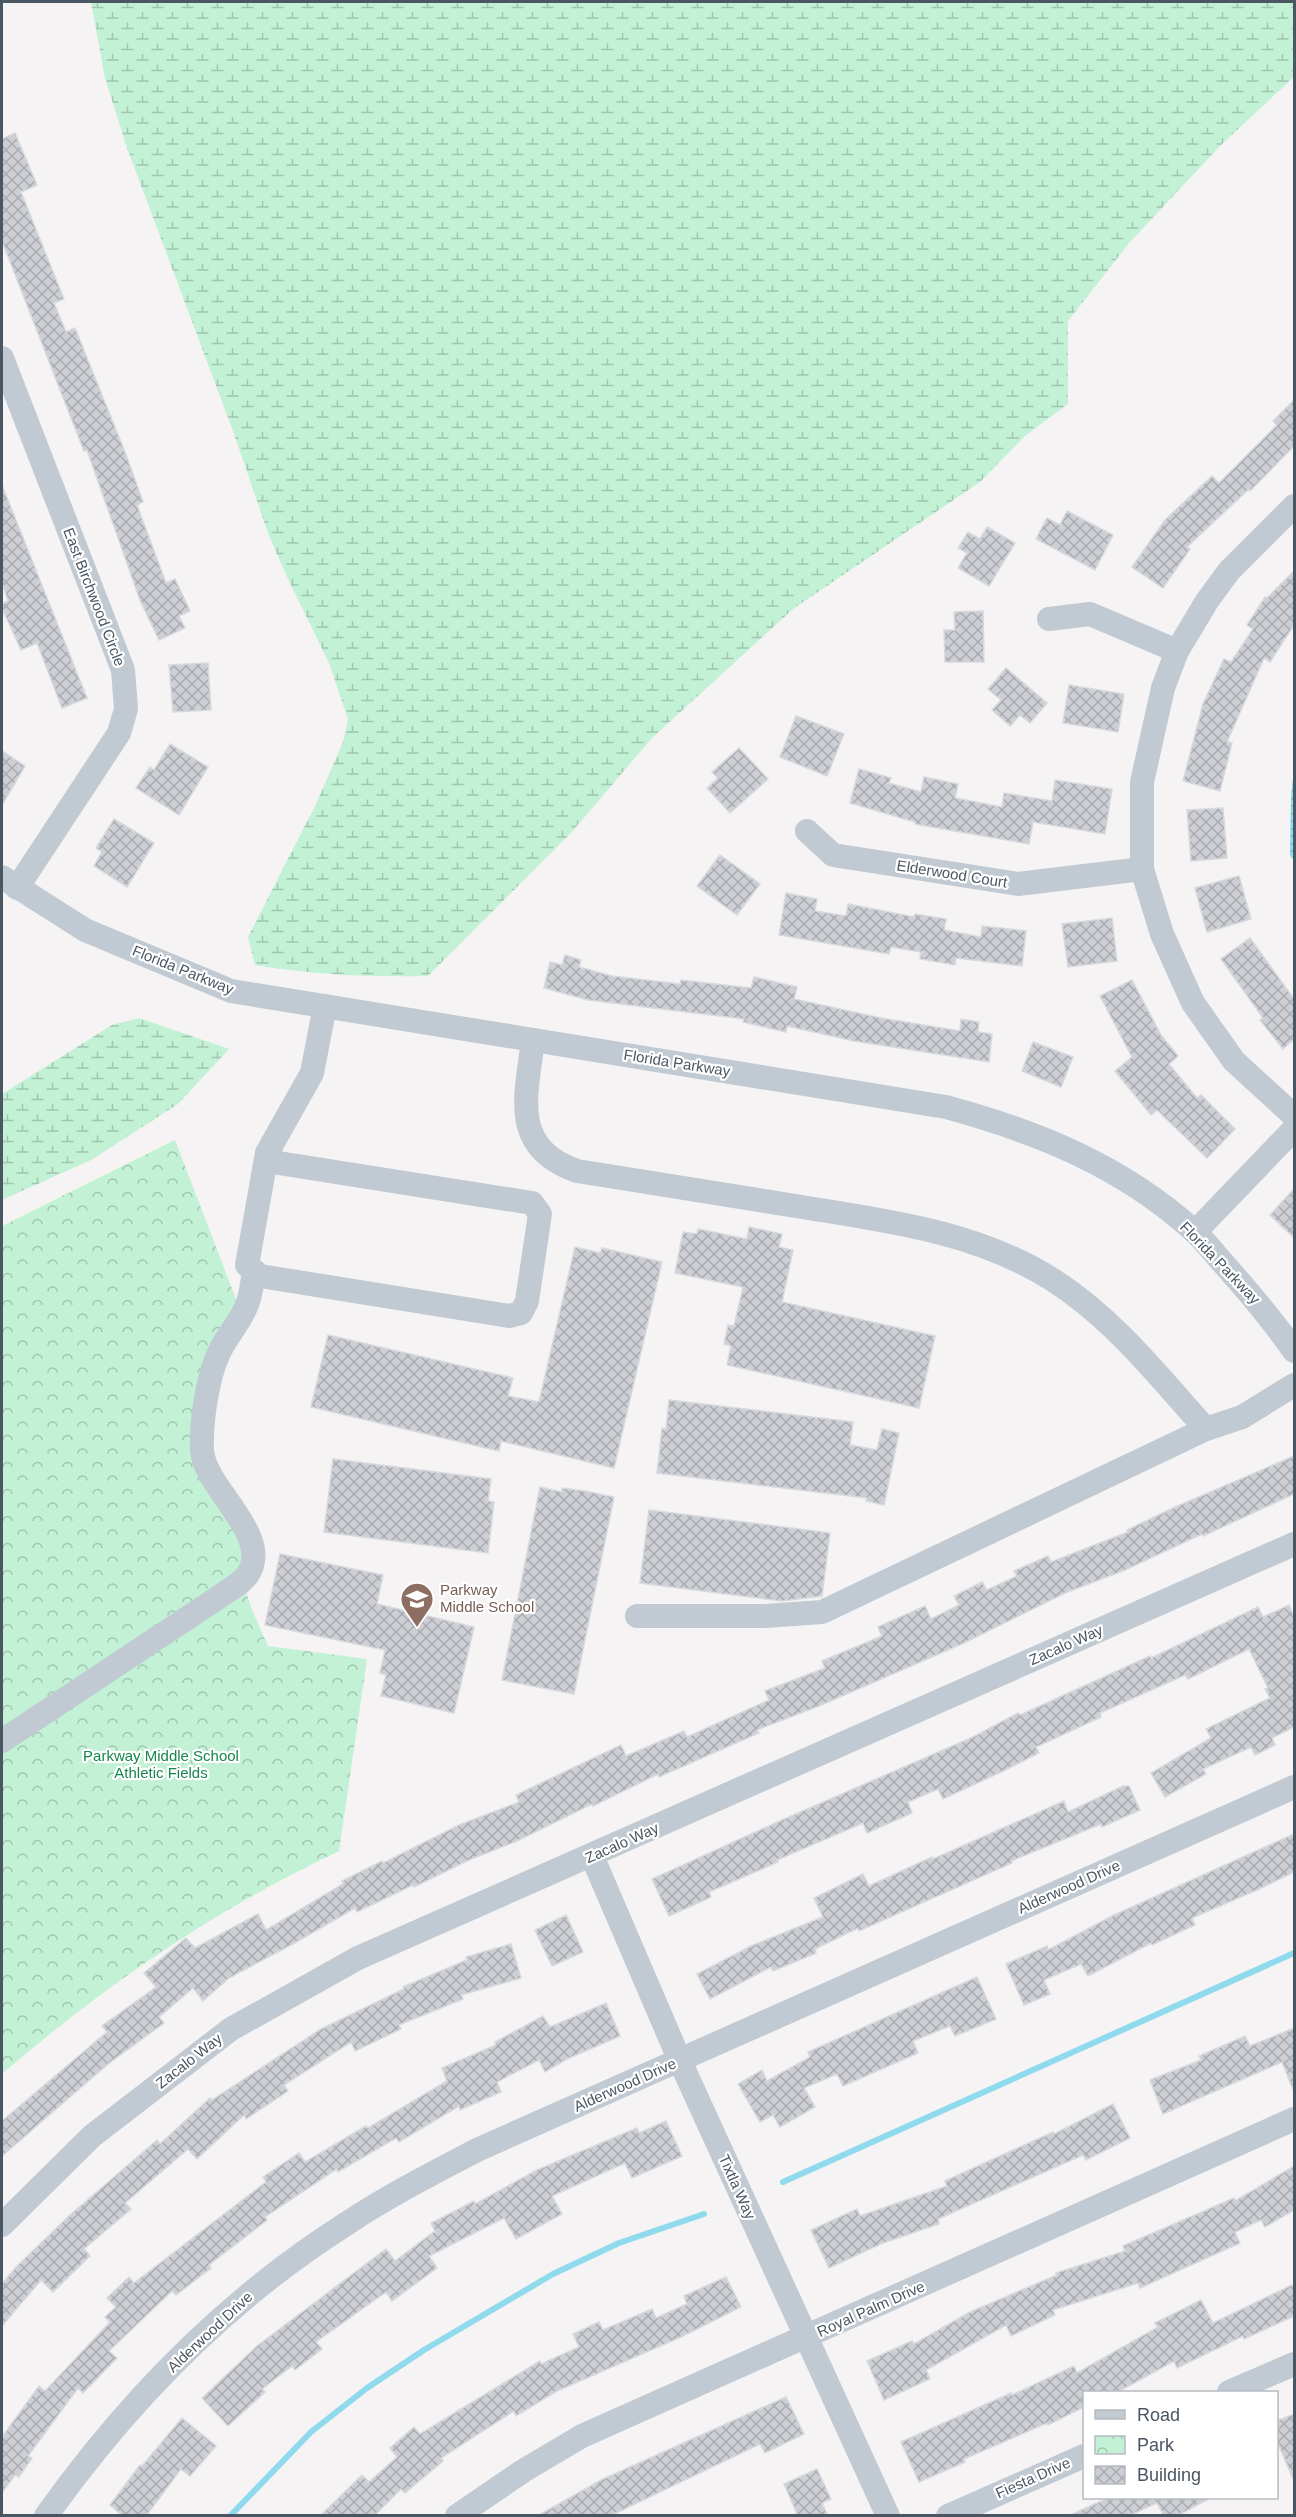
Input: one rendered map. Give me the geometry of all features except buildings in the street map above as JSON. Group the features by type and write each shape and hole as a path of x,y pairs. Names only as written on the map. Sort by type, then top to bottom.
{"street":[{"name":"East Birchwood Circle","path":"2,358 123,670 126,709 119,733 104,759 9,882"},
{"path":"1294,506 1230,571 1207,601 1177,651 1163,688 1142,782 1142,869 1162,934 1192,1003 1234,1061 1294,1116"},
{"path":"1049,620 1090,614 1177,651"},
{"name":"Elderwood Court","path":"807,831 833,855 1018,884 1142,869"},
{"name":"Florida Parkway","path":"9,882 86,930 231,991 946,1107 1002,1122 1041,1136 1085,1157 1150,1196 1195,1232 1263,1307 1294,1351"},
{"path":"266,1161 532,1203 540,1214 527,1301 521,1313 509,1316 260,1276 247,1265 267,1153 312,1073 325,1006"},
{"path":"533,1040 526,1117 539,1147 549,1158 577,1171 893,1222 961,1238 1004,1253 1053,1280 1122,1335 1206,1429"},
{"path":"1195,1232 1294,1129"},
{"path":"2,1741 216,1599 248,1574 253,1545 244,1526 209,1472 202,1452 208,1390 218,1354 247,1306 254,1271"},
{"path":"637,1616 765,1616 822,1612 1206,1429 1242,1417 1294,1385"},
{"name":"Zacalo Way","path":"2,2224 92,2136 231,2029 358,1958 1294,1544"},
{"name":"Alderwood Drive","path":"46,2516 114,2428 210,2328 271,2277 335,2231 404,2188 477,2150 1294,1787"},
{"name":"Tixtla Way","path":"592,1856 680,2061 888,2516"},
{"name":"Royal Palm Drive","path":"457,2516 523,2470 582,2436 1294,2119"},
{"path":"1231,2391 1294,2364"},
{"name":"Fiesta Drive","path":"948,2516 1083,2456"}],"green space":[{"path":"91,2 1294,2 1294,77 1221,145 1130,242 1068,321 1068,404 1025,436 980,482 793,609 652,738 571,833 428,976 341,975 255,965 248,937 315,806 343,742 348,719 329,663 269,536 233,431 127,148 105,78"},
{"path":"139,1018 229,1049 178,1104 91,1160 2,1200 2,1094 112,1025"},
{"name":"Parkway Middle School Athletic Fields","path":"175,1140 239,1307 196,1454 238,1529 243,1545 244,1560 240,1573 252,1610 268,1646 367,1659 339,1851 249,1898 163,1951 81,2010 2,2074 2,1226"}],"water":[{"path":"1294,769 1294,860 1290,856 1291,795"}],"waterway":[{"path":"783,2182 1294,1953"},
{"path":"230,2516 311,2432 367,2388 424,2350 553,2274 619,2243 704,2214"}],"place":[{"name":"Parkway Middle School","path":"417,1628"}]}
